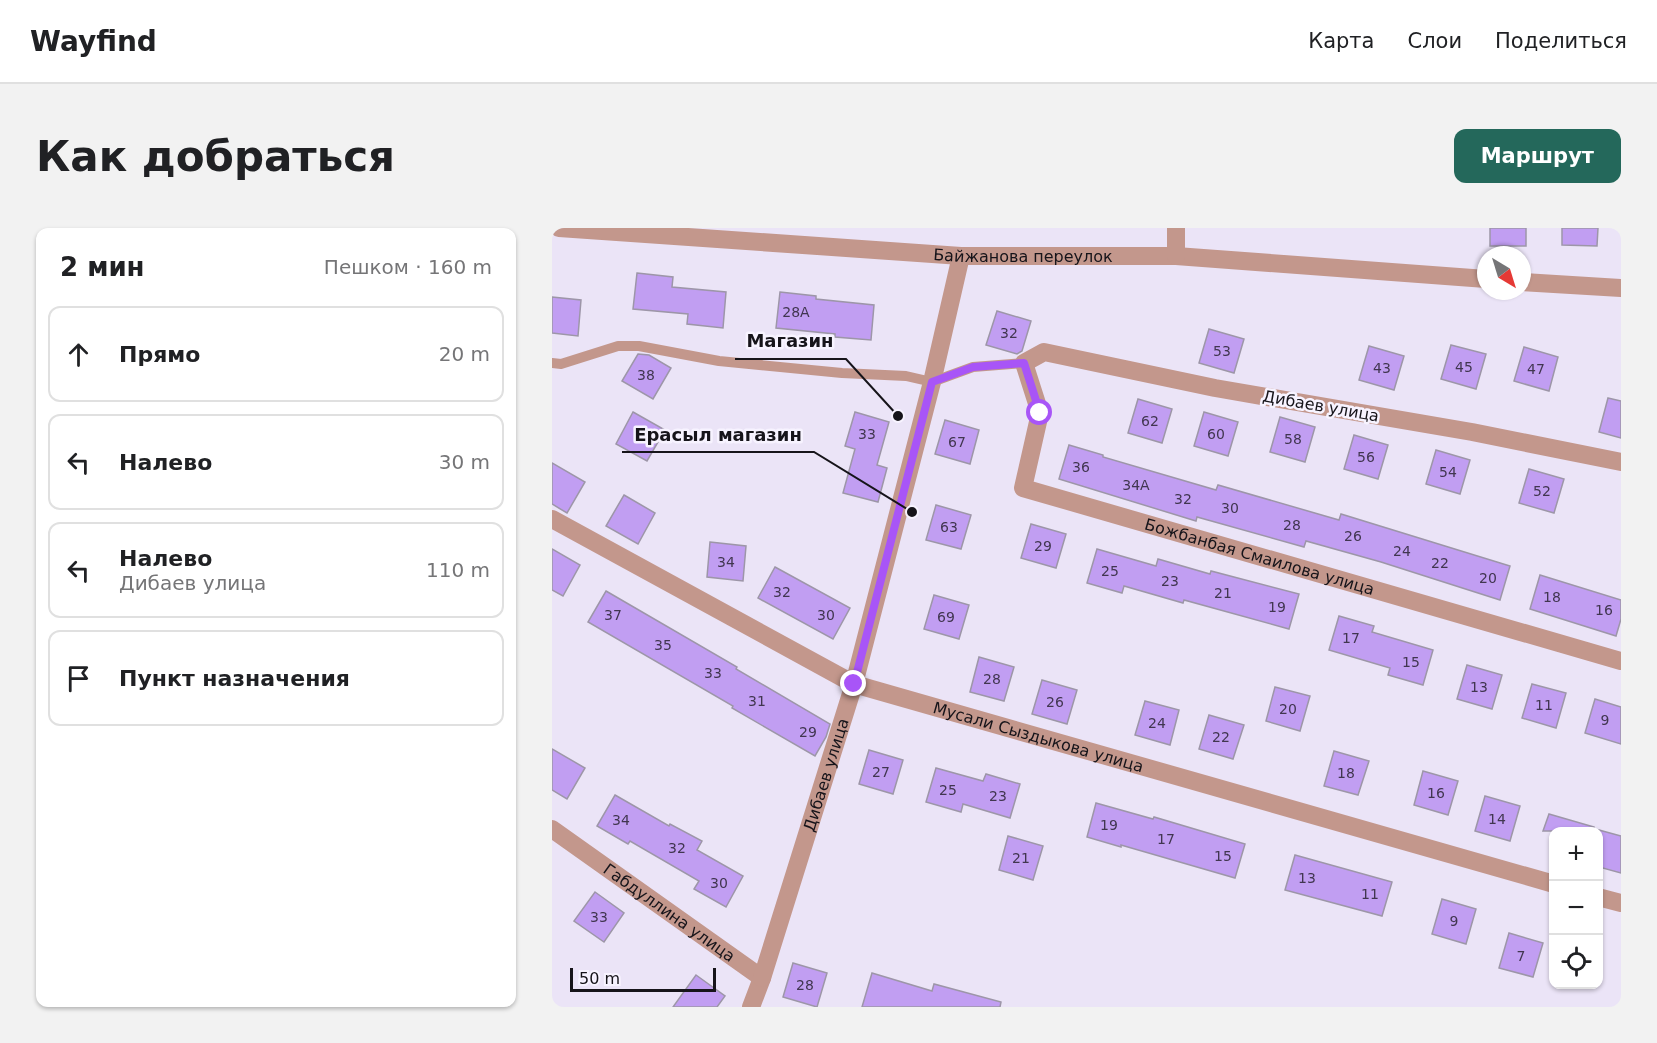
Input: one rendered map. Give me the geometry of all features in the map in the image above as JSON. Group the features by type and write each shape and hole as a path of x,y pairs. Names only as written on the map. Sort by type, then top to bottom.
{"street":[{"name":"Байжанова переулок","path":"559,228 962,256 1176,256 1477,278"},
{"path":"1176,228 1176,256"},
{"name":"Дибаев улица","path":"762,978 854,684 962,256"},
{"path":"1531,283 1621,288"},
{"name":"Дибаев улица","path":"1024,363 1044,352 1215,388 1472,432 1621,462"},
{"name":"Божбанбая Смаилова улица","path":"1024,363 1040,413 1023,488 1621,662"},
{"name":"Мусали Сыздыкова улица","path":"552,519 854,684 1549,883"},
{"name":"Габдуллина улица","path":"552,829 762,978"},
{"path":"1603,898 1621,903"},
{"path":"751,1007 762,978"}],"lane":[{"path":"552,363 561,364 618,346 639,346 719,361 842,373 906,376 932,382 973,367 1024,363"}],"building":[{"path":"1490,228 1526,228 1526,246 1490,246"},
{"path":"1562,228 1598,228 1597,246 1562,245"},
{"path":"637,273 673,277 672,287 726,292 723,328 687,324 688,314 633,309"},
{"path":"780,292 816,296 816,299 874,305 871,340 776,328"},
{"path":"552,297 581,300 578,336 552,333"},
{"path":"997,311 1031,321 1022,351 1017,354 986,345"},
{"path":"1209,329 1244,339 1234,373 1199,363"},
{"path":"1451,345 1486,354 1476,389 1441,379"},
{"path":"1369,346 1404,356 1394,390 1359,380"},
{"path":"1524,347 1558,357 1549,391 1514,381"},
{"path":"638,354 649,355 671,368 653,399 622,381"},
{"path":"1608,398 1621,401 1621,438 1599,432"},
{"path":"1138,399 1172,409 1162,443 1128,433"},
{"path":"633,412 665,430 647,461 616,444"},
{"path":"855,412 889,422 877,465 887,468 878,502 843,493 855,449 845,446"},
{"path":"1204,412 1238,422 1228,456 1194,446"},
{"path":"1280,417 1315,427 1305,462 1270,452"},
{"path":"945,420 979,430 970,464 935,454"},
{"path":"1354,435 1388,445 1378,479 1344,469"},
{"path":"1069,445 1216,490 1218,485 1339,520 1341,514 1510,566 1500,600 1306,541 1304,547 1197,517 1196,521 1059,479"},
{"path":"1436,450 1470,460 1460,494 1426,484"},
{"path":"552,463 585,482 567,513 552,504"},
{"path":"1529,469 1564,479 1554,513 1519,503"},
{"path":"624,495 655,513 638,544 606,526"},
{"path":"936,505 971,515 961,549 926,540"},
{"path":"1031,524 1066,534 1056,568 1021,558"},
{"path":"710,542 746,546 743,581 707,577"},
{"path":"552,549 580,565 563,596 552,590"},
{"path":"1097,549 1156,566 1158,559 1210,574 1211,571 1299,594 1289,629 1124,586 1122,593 1087,583"},
{"path":"775,567 850,608 833,639 758,598"},
{"path":"1540,575 1621,600 1621,619 1616,636 1530,609"},
{"path":"606,591 830,724 826,737 815,756 588,622"},
{"path":"934,595 969,605 959,639 924,629"},
{"path":"1339,616 1374,626 1372,632 1433,650 1423,685 1388,675 1390,668 1329,650"},
{"path":"979,657 1014,667 1004,701 970,692"},
{"path":"1467,665 1502,675 1492,709 1457,699"},
{"path":"1042,680 1077,690 1067,724 1032,714"},
{"path":"1532,684 1566,693 1556,728 1522,718"},
{"path":"1275,687 1310,696 1300,731 1266,721"},
{"path":"1595,699 1621,707 1621,744 1585,733"},
{"path":"1145,701 1179,710 1170,745 1135,735"},
{"path":"1209,715 1244,725 1233,759 1199,749"},
{"path":"552,749 585,768 567,799 552,790"},
{"path":"869,750 903,760 893,794 859,784"},
{"path":"1334,751 1369,761 1358,795 1324,786"},
{"path":"936,768 983,781 986,774 1020,784 1010,818 963,804 961,812 926,802"},
{"path":"1423,771 1458,781 1448,815 1414,805"},
{"path":"615,795 669,826 670,824 702,841 697,850 743,876 726,907 694,889 699,881 630,841 628,844 597,826"},
{"path":"1485,796 1520,806 1510,841 1475,831"},
{"path":"1096,803 1153,819 1154,817 1245,844 1235,878 1087,837"},
{"path":"1549,814 1594,827 1549,827 1549,831 1543,831"},
{"path":"1603,831 1621,836 1621,873 1603,868"},
{"path":"1008,836 1043,846 1033,880 999,870"},
{"path":"1295,855 1392,882 1382,916 1285,890"},
{"path":"595,892 624,913 604,942 574,921"},
{"path":"1442,899 1476,909 1466,944 1432,934"},
{"path":"1509,933 1543,943 1533,977 1499,968"},
{"path":"793,963 827,973 817,1007 783,997"},
{"path":"872,973 932,991 934,984 1001,1002 1000,1007 862,1007"},
{"path":"696,975 725,996 717,1007 673,1007"}],"place":[{"name":"Магазин","path":"898,416"},
{"name":"Ерасыл магазин","path":"912,512"}],"route":[{"path":"854,684 932,382 973,367 1024,363 1040,413"}]}
